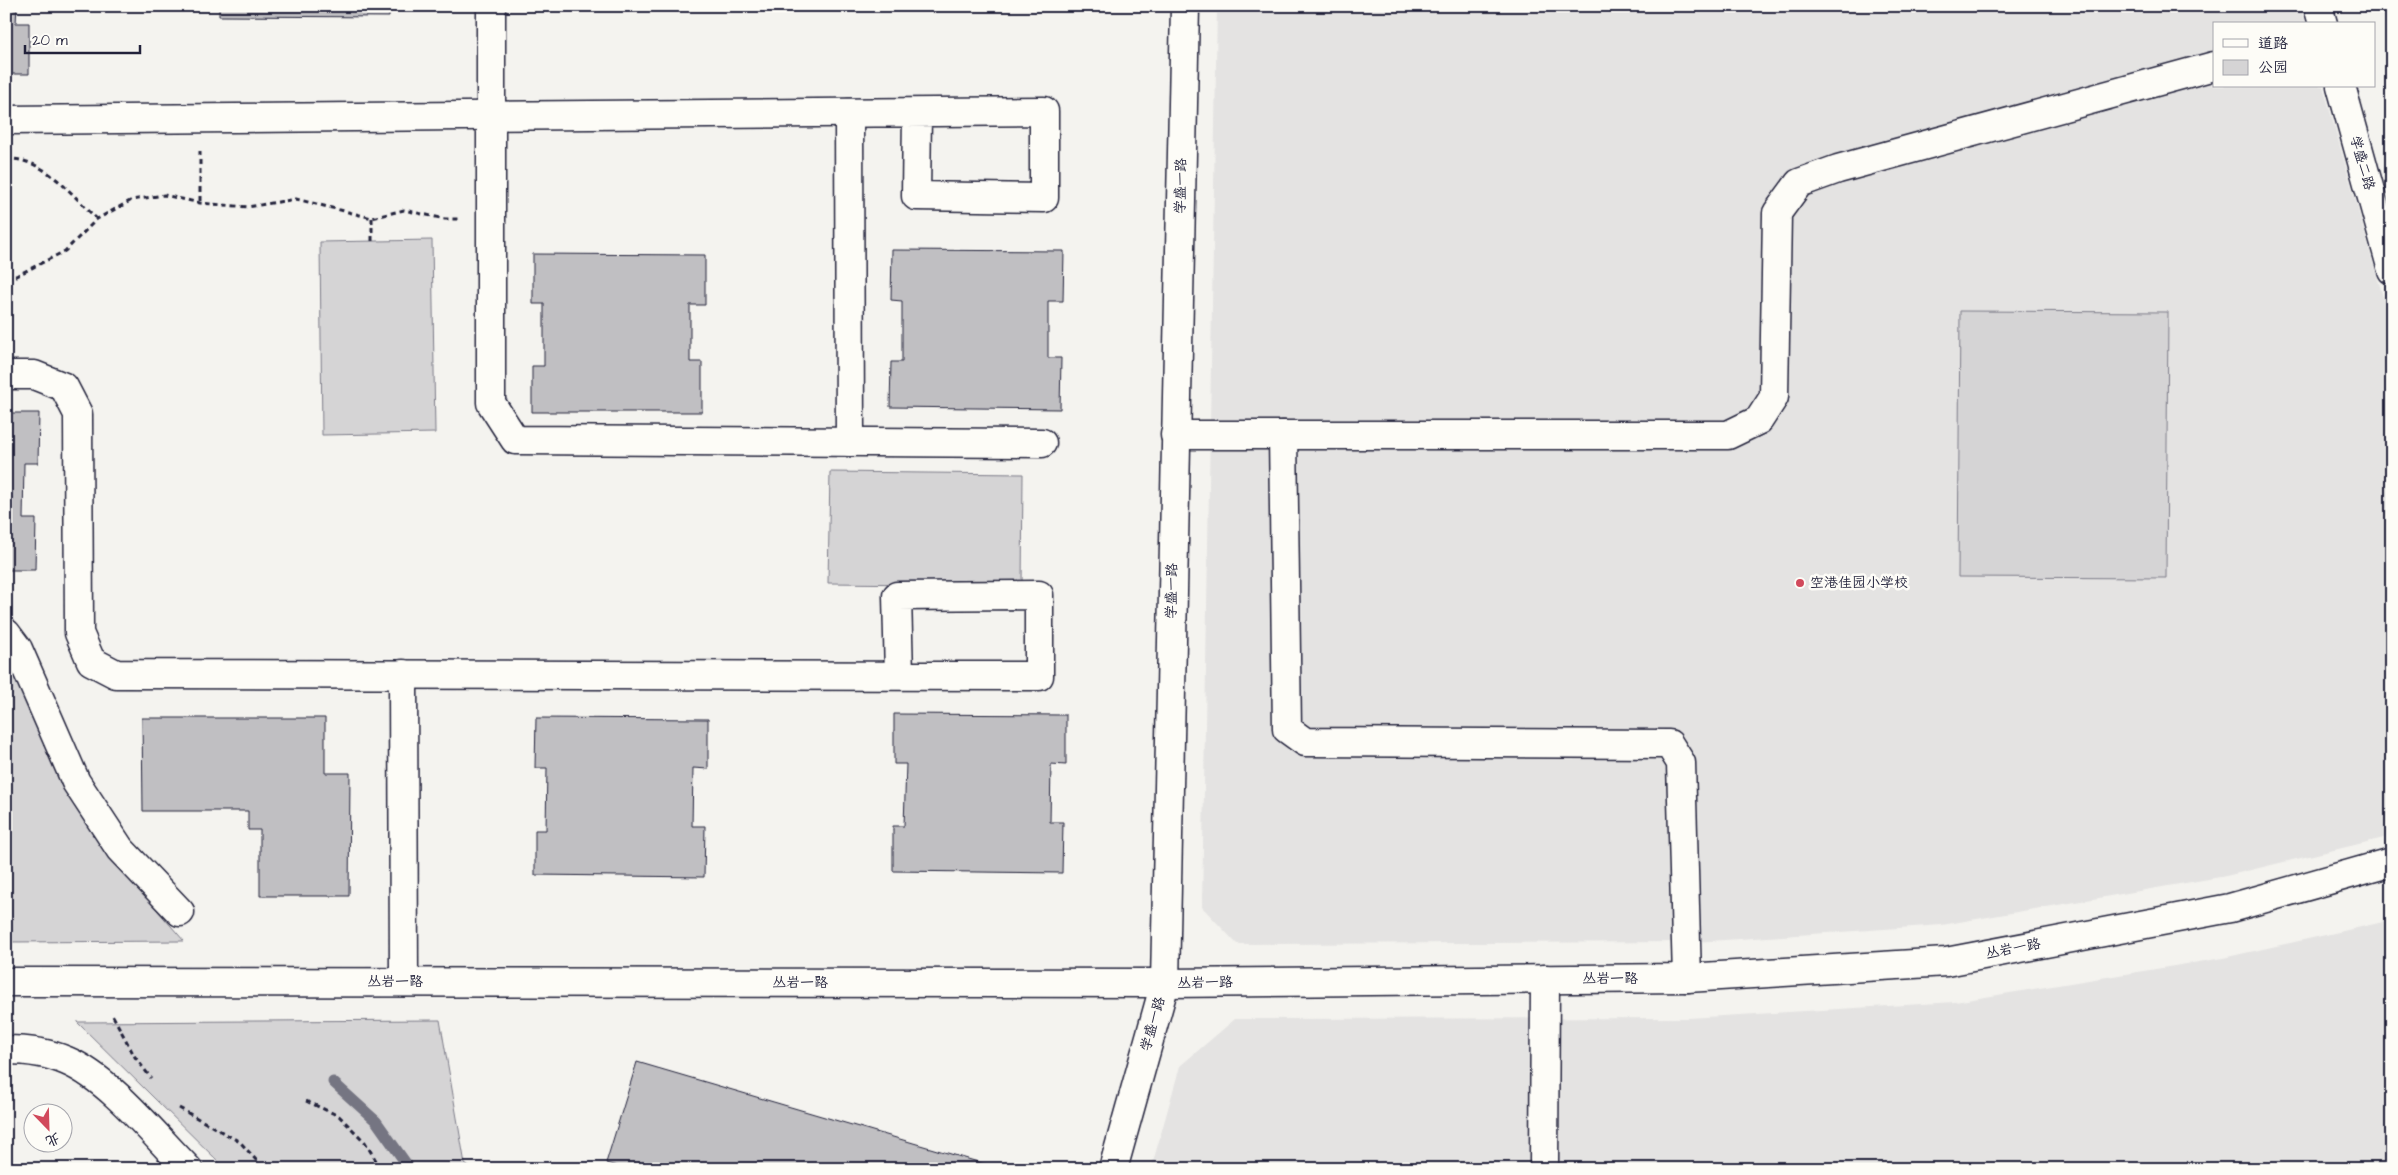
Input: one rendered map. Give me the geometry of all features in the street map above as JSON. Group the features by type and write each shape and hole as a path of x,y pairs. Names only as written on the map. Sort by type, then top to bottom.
{"street":[{"path":"491,6 491,403 515,440 1042,444"},
{"name":"学盛一路","path":"1113,1169 1165,983 1184,6"},
{"path":"2318,6 2322,22"},
{"path":"1176,435 1728,435 1759,420 1774,397 1777,213 1799,182 1848,166 2213,66"},
{"name":"学盛二路","path":"2342,88 2392,270"},
{"path":"6,120 1044,111 1044,198 916,196 917,113"},
{"path":"850,113 850,442"},
{"path":"6,375 34,375 64,387 78,414 79,633 91,660 116,674 1039,676 1039,595 898,596 899,675"},
{"path":"1283,435 1287,729 1306,742 1669,744 1680,763 1687,978"},
{"path":"6,633 18,649 76,782 120,848 180,912"},
{"path":"403,674 404,982"},
{"name":"丛岩一路","path":"6,982 1165,983 1687,978 1946,962 2230,908 2392,862"},
{"path":"1544,1169 1545,979"},
{"path":"6,1050 25,1050 67,1061 103,1083 188,1169"}],"path":[{"path":"200,119 200,203"},
{"path":"6,159 13,158 44,169 97,219"},
{"path":"6,277 16,276 65,251 97,219 132,200 164,195 200,203 248,207 296,199 372,218 404,210 445,219 491,219"},
{"path":"372,218 372,241"},
{"path":"108,1008 135,1057 153,1081"},
{"path":"306,1101 339,1116 365,1142 381,1169"},
{"path":"172,1104 240,1142 264,1169"}],"shaded area":[{"name":"空港佳园小学校","path":"1217,6 2301,6 2305,22 2213,22 2213,88 2324,88 2391,325 2392,836 2226,876 1942,925 1695,942 1237,944 1202,907"},
{"path":"2392,920 2392,1169 1151,1169 1180,1066 1235,1019 1688,1018 1955,1002 2223,958"}],"green space":[{"path":"432,240 435,433 322,435 320,242"},
{"path":"1960,311 2168,312 2166,578 1958,577"},
{"path":"830,472 1023,474 1022,585 828,583"},
{"path":"6,656 112,858 184,941 6,942"},
{"path":"440,1020 465,1164 472,1169 226,1169 77,1022"}],"building":[{"path":"6,6 17,6 16,23 29,23 29,74 6,74"},
{"path":"219,6 389,6 389,17 219,16"},
{"path":"892,250 1064,251 1063,301 1048,301 1048,358 1061,358 1060,409 890,407 891,362 902,362 902,301 891,300"},
{"path":"533,254 705,255 705,305 690,305 690,362 702,362 702,412 532,412 532,366 544,366 544,304 533,304"},
{"path":"6,413 39,413 38,463 24,463 23,519 36,519 35,570 6,570"},
{"path":"894,714 1066,715 1066,765 1051,764 1050,822 1063,822 1062,873 893,871 893,826 904,826 906,764 894,764"},
{"path":"142,718 325,718 325,773 350,773 349,896 260,896 260,830 248,830 248,811 143,811"},
{"path":"536,718 708,719 708,769 693,768 692,826 705,826 704,877 535,875 535,830 546,830 547,768 535,768"},
{"path":"637,1062 1002,1169 628,1169 606,1163"}],"waterway":[{"path":"333,1082 376,1121 410,1169"}],"place":[{"name":"空港佳园小学校","path":"1800,583"}]}
